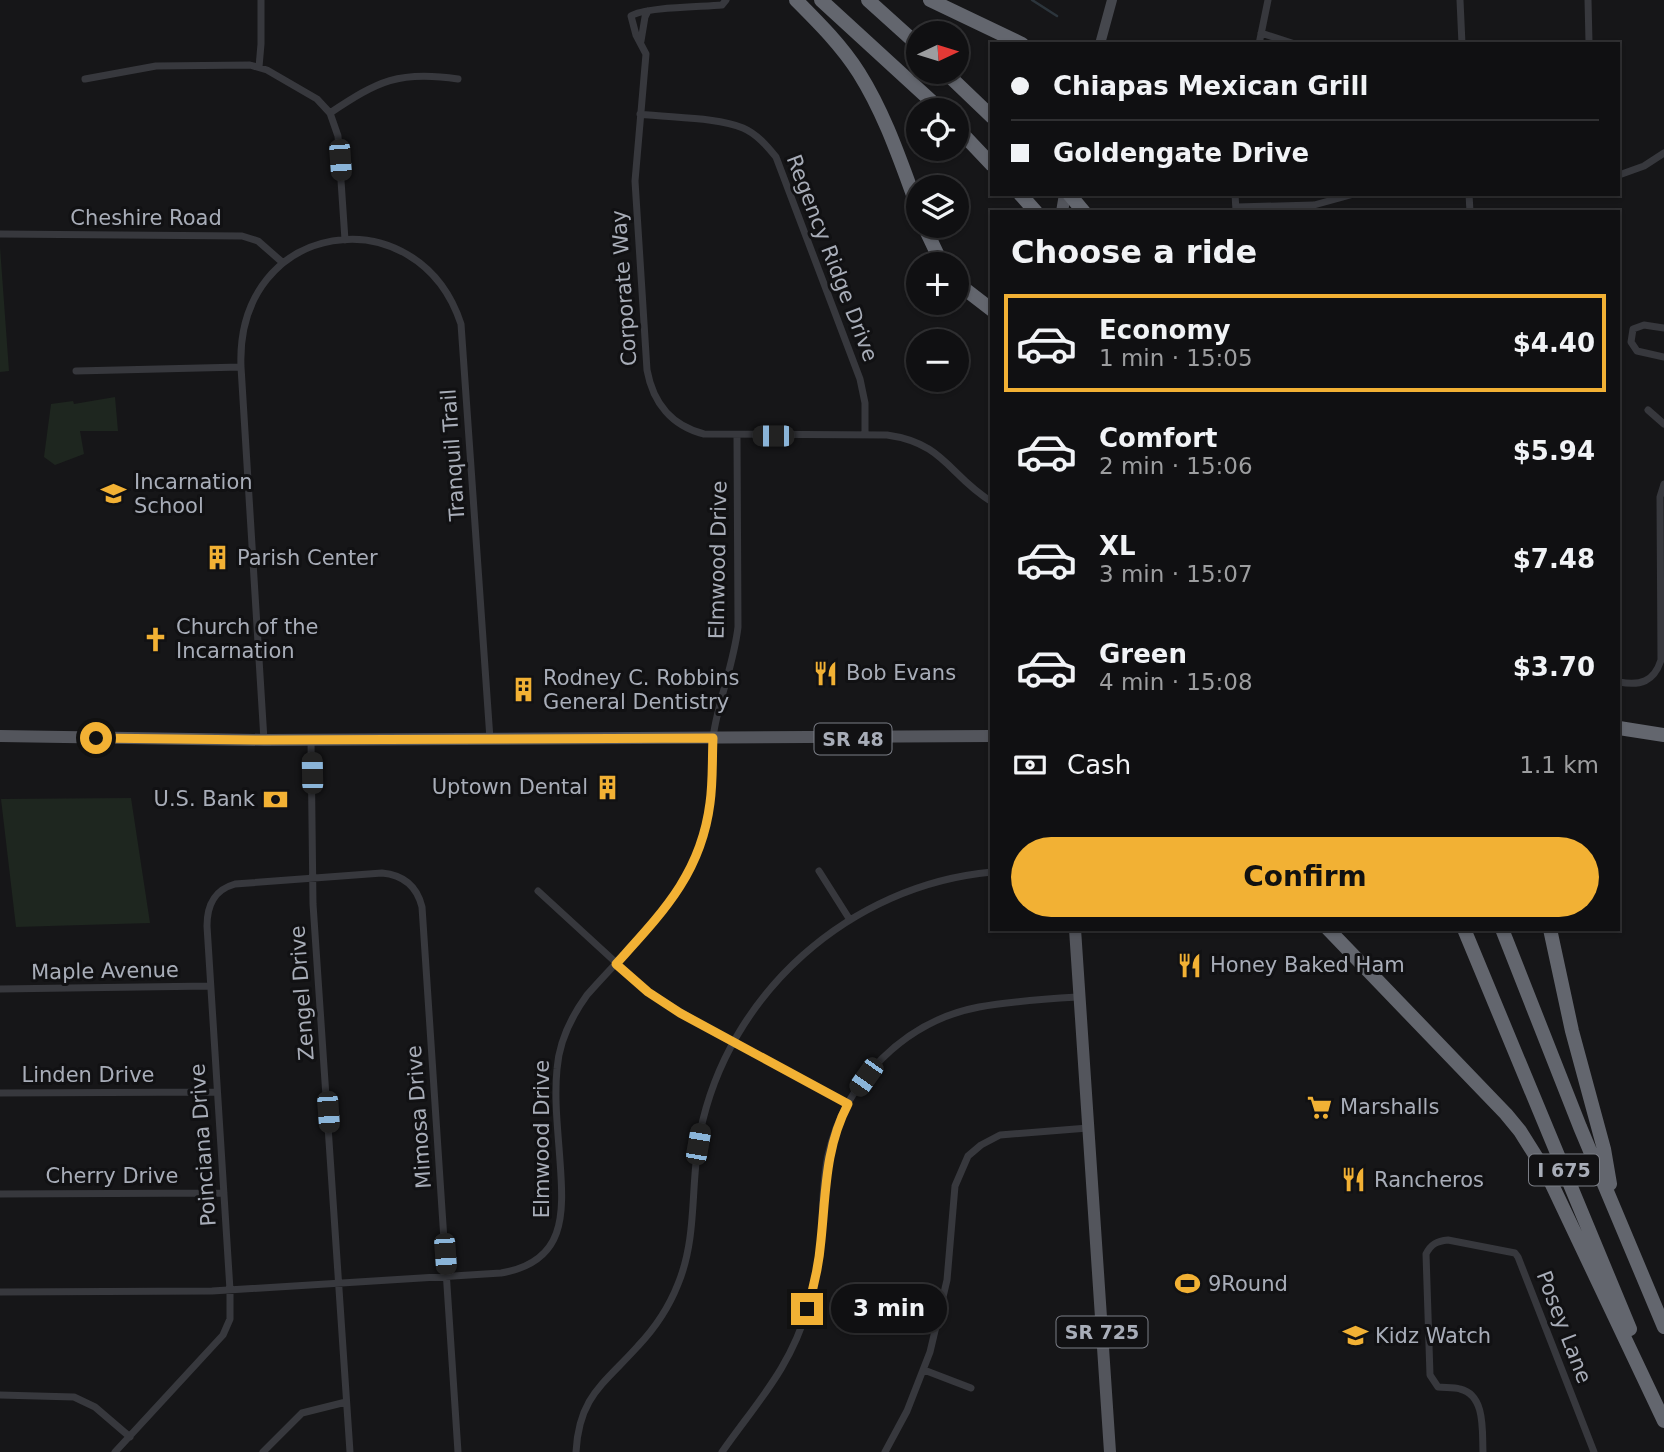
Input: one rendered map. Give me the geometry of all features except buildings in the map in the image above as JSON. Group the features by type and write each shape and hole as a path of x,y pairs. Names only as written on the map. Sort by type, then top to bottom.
{"highway":[{"path":"796,0 847,57 874,98 906,176"},
{"path":"821,0 928,98"},
{"path":"867,0 906,34"},
{"path":"930,0 1018,42"},
{"path":"958,84 990,115"},
{"path":"969,141 990,163"},
{"path":"1022,196 1034,210"},
{"path":"1069,196 1082,210"},
{"path":"969,292 990,308"},
{"path":"1620,728 1664,735"},
{"path":"1330,931 1506,1114 1534,1152 1547,1174 1664,1421"},
{"name":"I 675","path":"1465,931 1664,1411"},
{"name":"I 675","path":"1503,931 1664,1327"},
{"path":"1550,931 1572,1031 1604,1149 1615,1212"}],"main road":[{"path":"1101,42 1112,0"},
{"path":"1620,735 1664,735"},
{"name":"SR 48","path":"0,736 264,740 990,736"},
{"name":"SR 725","path":"1075,931 1110,1452"}],"street":[{"path":"259,67 261,0"},
{"path":"641,42 636,35 631,16 633,13 722,5 726,0"},
{"path":"1259,42 1268,0"},
{"path":"1460,0 1462,42"},
{"path":"1588,0 1589,42"},
{"path":"641,42 648,11"},
{"path":"1261,33 1289,42"},
{"name":"Corporate Way","path":"641,42 646,54 635,181 649,381 659,403 682,426 704,435 900,437 934,451 990,500"},
{"path":"85,79 156,66 239,64 259,67 317,99 330,113 338,135 345,240"},
{"path":"330,113 364,90 389,80 417,75 458,79"},
{"name":"Regency Ridge Drive","path":"640,114 743,128 762,141 776,157 860,379 865,435"},
{"path":"1620,175 1644,166 1664,153"},
{"path":"1236,209 1314,205 1346,196"},
{"name":"Cheshire Road","path":"0,234 242,236 258,240 282,262"},
{"name":"Tranquil Trail","path":"282,262 315,245 345,240 386,245 416,260 444,288 461,324 491,739"},
{"path":"264,740 241,335 248,309 263,283 282,262"},
{"path":"1664,327 1639,326 1633,330 1630,342 1637,351 1664,357"},
{"path":"76,371 241,367"},
{"path":"1648,410 1664,424"},
{"name":"Elmwood Drive","path":"0,1292 230,1290 339,1284 516,1271 537,1261 554,1241 563,1209 556,1104 559,1052 578,1008 671,902 689,874 696,858 710,804 713,738 738,627 737,436"},
{"path":"1620,682 1643,683 1654,675 1661,660 1660,497 1664,484"},
{"name":"Zengel Drive","path":"311,740 313,878 350,1452"},
{"path":"819,871 849,920"},
{"path":"576,1452 580,1423 594,1393 651,1332 678,1284 690,1238 701,1130 717,1074 733,1042 758,1003 784,973 813,946 849,920 882,902 924,886 990,872"},
{"name":"Mimosa Drive","path":"313,878 392,874 406,881 420,899 458,1452"},
{"name":"Poinciana Drive","path":"115,1452 223,1335 230,1319 207,916 215,897 222,890 236,884 313,878"},
{"path":"538,891 648,992 673,1009 848,1104"},
{"name":"Maple Avenue","path":"0,989 210,986"},
{"path":"722,1452 766,1394 800,1330 817,1268 829,1154 848,1104 866,1077 902,1041 932,1023 978,1007 1079,998"},
{"name":"Linden Drive","path":"0,1093 217,1092"},
{"path":"885,1452 907,1411 924,1370 940,1317 947,1280 955,1186 968,1156 1000,1135 1088,1128"},
{"name":"Cherry Drive","path":"0,1195 224,1193"},
{"name":"Posey Lane","path":"1483,1452 1478,1403 1462,1389 1438,1387 1430,1375 1426,1254 1434,1244 1448,1240 1515,1254 1518,1257 1594,1452"},
{"path":"924,1370 971,1388"},
{"path":"0,1395 74,1396 95,1407 130,1437"},
{"path":"263,1452 302,1413 346,1402"}],"shaded area":[{"path":"0,247 9,371 0,372"},
{"path":"115,397 118,431 80,431 84,454 55,465 44,457 51,404 73,401 74,404"},
{"path":"131,798 150,923 16,927 1,799"}],"waterway":[{"path":"1032,0 1057,16"}],"place":[{"name":"Incarnation School","path":"114,494"},
{"name":"Parish Center","path":"217,558"},
{"name":"Church of the Incarnation","path":"156,639"},
{"name":"Bob Evans","path":"826,673"},
{"name":"Rodney C. Robbins General Dentistry","path":"523,690"},
{"name":"Uptown Dental","path":"608,787"},
{"name":"U.S. Bank","path":"275,799"},
{"name":"Honey Baked Ham","path":"1190,965"},
{"name":"Marshalls","path":"1320,1107"},
{"name":"Rancheros","path":"1354,1180"},
{"name":"9Round","path":"1188,1284"},
{"name":"Kidz Watch","path":"1355,1336"}],"route":[{"path":"96,738 713,738 710,804 705,833 696,858 671,902 616,964 648,992 680,1013 848,1104 829,1154 824,1182 821,1242 807,1309"}]}
